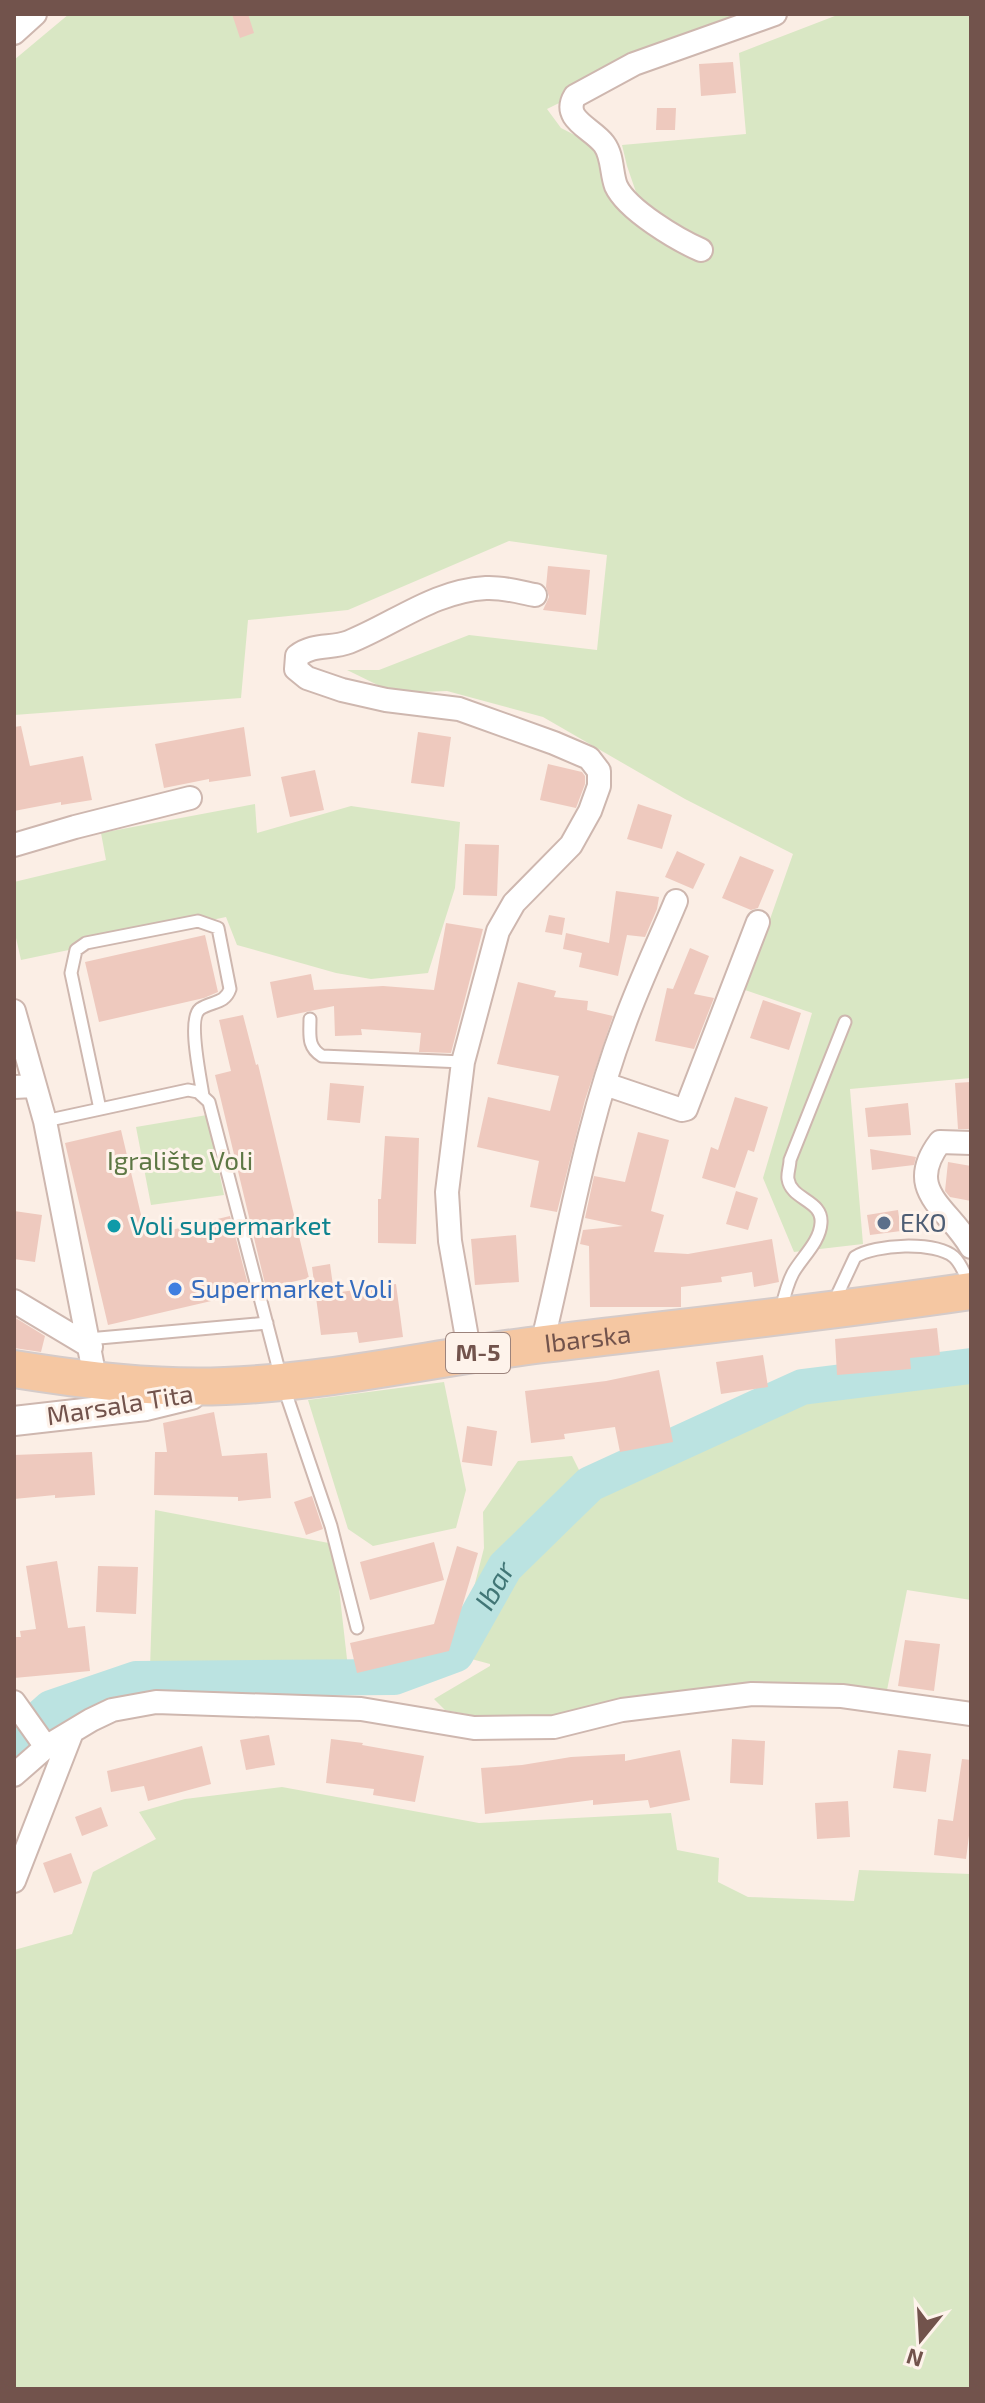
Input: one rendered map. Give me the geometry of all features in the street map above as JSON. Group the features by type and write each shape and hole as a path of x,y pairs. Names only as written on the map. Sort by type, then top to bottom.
{"main road":[{"name":"Ibarska","path":"14,1369 96,1397 166,1387 282,1382 542,1344 830,1312 971,1288"}],"street":[{"path":"14,33 35,14"},
{"path":"701,250 676,239 627,200 617,186 604,144 572,114 570,104 575,96 634,64 775,14"},
{"path":"470,1355 450,1241 447,1192 463,1062 498,931 514,903 571,845 590,811 599,786 599,771 589,758 459,709 386,700 307,678 296,669 297,656 307,649 346,643 417,606 457,592 489,588 535,595"},
{"path":"14,845 190,798"},
{"path":"542,1344 559,1277 569,1215 605,1084 623,1025 676,901"},
{"path":"605,1084 686,1109 758,922"},
{"path":"14,1011 24,1086 45,1121 89,1343 96,1397"},
{"path":"971,1143 940,1142 926,1160 926,1181 932,1197 971,1247"},
{"path":"14,1301 89,1343"},
{"name":"Marsala Tita","path":"14,1421 96,1397"},
{"path":"14,1775 42,1740 72,1732 112,1710 156,1702 361,1709 474,1728 554,1727 622,1710 752,1694 842,1696 971,1714"},
{"path":"14,1702 42,1740"},
{"path":"14,1881 72,1732"}],"lane":[{"path":"100,1109 71,973 76,950 86,943 198,921 218,928 230,989 223,1000 199,1010 195,1015 194,1030 203,1096"},
{"path":"310,1019 310,1043 315,1052 322,1056 463,1062"},
{"path":"779,1318 792,1274 817,1238 822,1225 821,1215 813,1203 792,1190 788,1179 790,1160 845,1022"},
{"path":"45,1121 188,1090 209,1102 282,1382 331,1526 357,1628"},
{"path":"830,1312 836,1293 855,1257 862,1252 927,1246 954,1257 971,1288"},
{"path":"89,1343 267,1323"}],"green space":[{"path":"69,14 778,14 652,57 547,109 561,128 606,151 609,189 671,224 637,195 622,145 746,134 739,53 840,14 971,14 971,1078 850,1089 863,1244 794,1252 763,1178 812,1013 745,990 793,854 685,799 543,717 447,691 394,693 347,670 379,670 469,635 597,650 607,555 509,541 348,610 248,620 241,698 14,715 14,60"},
{"path":"255,804 257,833 351,806 460,822 455,888 428,973 371,979 336,973 237,945 226,917 21,960 14,929 14,882 106,860 101,833"},
{"name":"Igralište Voli","path":"207,1115 224,1195 151,1205 136,1127"},
{"path":"971,1378 971,1600 907,1590 886,1695 567,1715 482,1717 445,1710 434,1699 490,1666 464,1657 514,1572 595,1490 802,1396"},
{"path":"444,1382 466,1490 456,1528 373,1546 348,1529 308,1400"},
{"path":"572,1456 583,1478 500,1558 466,1619 484,1548 483,1512 518,1461"},
{"path":"155,1510 334,1544 348,1668 150,1669"},
{"path":"282,1787 479,1823 671,1813 677,1850 719,1858 718,1882 748,1897 854,1901 859,1870 971,1874 971,2389 14,2389 14,1950 72,1934 93,1872 156,1839 139,1812 185,1799"}],"building":[{"path":"232,14 248,14 254,33 240,38"},
{"path":"733,62 736,93 701,96 699,64"},
{"path":"657,108 676,108 675,130 656,130"},
{"path":"548,566 590,570 586,615 543,610 549,597 546,587"},
{"path":"21,726 30,766 83,756 92,800 14,811 14,727"},
{"path":"244,727 251,776 209,782 209,779 164,788 155,744"},
{"path":"418,732 451,737 444,787 411,783"},
{"path":"548,764 582,772 585,776 576,808 540,800"},
{"path":"315,770 324,810 290,817 281,777"},
{"path":"638,804 672,815 662,849 627,839"},
{"path":"465,844 499,845 497,896 463,895"},
{"path":"677,851 705,864 693,889 665,877"},
{"path":"740,856 774,870 758,908 751,910 722,898"},
{"path":"616,891 659,897 645,937 627,935 618,976 579,967 582,953 563,949 566,933 609,943"},
{"path":"549,915 565,918 562,935 545,932"},
{"path":"446,923 483,929 451,1053 419,1052 421,1033 361,1029 362,1035 335,1036 334,1006 277,1018 270,982 311,974 314,990 383,986 434,990"},
{"path":"205,935 218,992 99,1022 85,962"},
{"path":"690,948 709,956 694,994 714,998 694,1049 655,1041 667,988 673,989"},
{"path":"518,982 556,991 554,997 588,1001 587,1010 613,1016 585,1100 557,1212 530,1207 539,1161 477,1147 488,1097 550,1111 559,1076 497,1064"},
{"path":"763,1000 801,1013 789,1050 750,1038"},
{"path":"243,1015 258,1064 309,1278 266,1288 215,1075 231,1071 219,1020"},
{"path":"971,1082 971,1129 958,1129 955,1083"},
{"path":"330,1083 364,1086 360,1123 327,1120"},
{"path":"735,1097 768,1107 754,1152 748,1150 735,1188 702,1178 711,1147 718,1150"},
{"path":"908,1103 911,1135 868,1137 865,1108"},
{"name":"Voli supermarket","path":"121,1130 146,1236 230,1216 250,1292 108,1325 65,1143"},
{"path":"638,1132 669,1140 651,1211 664,1215 654,1252 688,1254 772,1239 779,1282 754,1287 752,1272 721,1277 722,1282 681,1287 681,1307 590,1307 589,1246 580,1244 583,1230 623,1226 585,1218 594,1176 625,1182"},
{"path":"385,1136 419,1138 416,1244 378,1243 378,1199 381,1199"},
{"path":"870,1149 916,1157 914,1165 872,1170"},
{"path":"948,1162 971,1166 971,1201 950,1197 945,1191"},
{"path":"736,1191 758,1198 748,1230 726,1224"},
{"name":"EKO","path":"898,1210 901,1231 870,1235 867,1215"},
{"path":"14,1211 42,1215 35,1262 14,1259"},
{"path":"516,1235 519,1282 475,1285 471,1239"},
{"path":"330,1264 334,1293 396,1284 403,1337 359,1343 357,1332 321,1335 312,1267"},
{"path":"14,1317 45,1336 41,1352 14,1348"},
{"path":"937,1328 940,1355 910,1358 911,1369 837,1375 835,1339"},
{"path":"763,1355 768,1387 721,1394 716,1362"},
{"path":"659,1370 673,1442 620,1452 615,1427 564,1434 565,1439 531,1443 525,1391 606,1381"},
{"path":"214,1412 222,1456 267,1453 271,1498 238,1501 238,1497 154,1495 155,1452 167,1452 163,1423"},
{"path":"467,1426 497,1431 492,1466 462,1462"},
{"path":"92,1452 95,1495 14,1499 14,1455"},
{"path":"312,1496 323,1529 306,1535 294,1502"},
{"path":"434,1542 444,1580 370,1600 360,1562"},
{"path":"457,1546 478,1553 449,1651 357,1673 350,1643 434,1624"},
{"path":"57,1561 68,1628 85,1626 90,1671 14,1678 14,1637 21,1637 20,1631 36,1629 26,1566"},
{"path":"98,1566 138,1567 136,1614 96,1612"},
{"path":"905,1640 940,1644 934,1691 898,1686"},
{"path":"269,1735 275,1765 246,1770 240,1740"},
{"path":"331,1739 424,1756 415,1802 373,1795 374,1789 326,1783"},
{"path":"732,1739 765,1741 763,1785 730,1783"},
{"path":"202,1746 211,1784 148,1801 144,1786 111,1792 107,1771"},
{"path":"680,1750 690,1800 650,1808 648,1800 593,1805 593,1800 485,1814 481,1768 625,1754 625,1761"},
{"path":"898,1750 931,1754 926,1792 893,1788"},
{"path":"962,1759 971,1760 971,1820 966,1859 934,1855 938,1819 953,1821"},
{"path":"848,1801 850,1837 817,1839 815,1803"},
{"path":"101,1807 108,1826 82,1836 75,1817"},
{"path":"71,1853 82,1883 54,1893 43,1863"}],"waterway":[{"name":"Ibar","path":"14,1741 51,1708 136,1679 394,1677 456,1654 505,1567 590,1484 802,1387 971,1366"}],"place":[{"name":"EKO","path":"884,1223"},
{"name":"Voli supermarket","path":"114,1226"},
{"name":"Supermarket Voli","path":"175,1289"}]}
